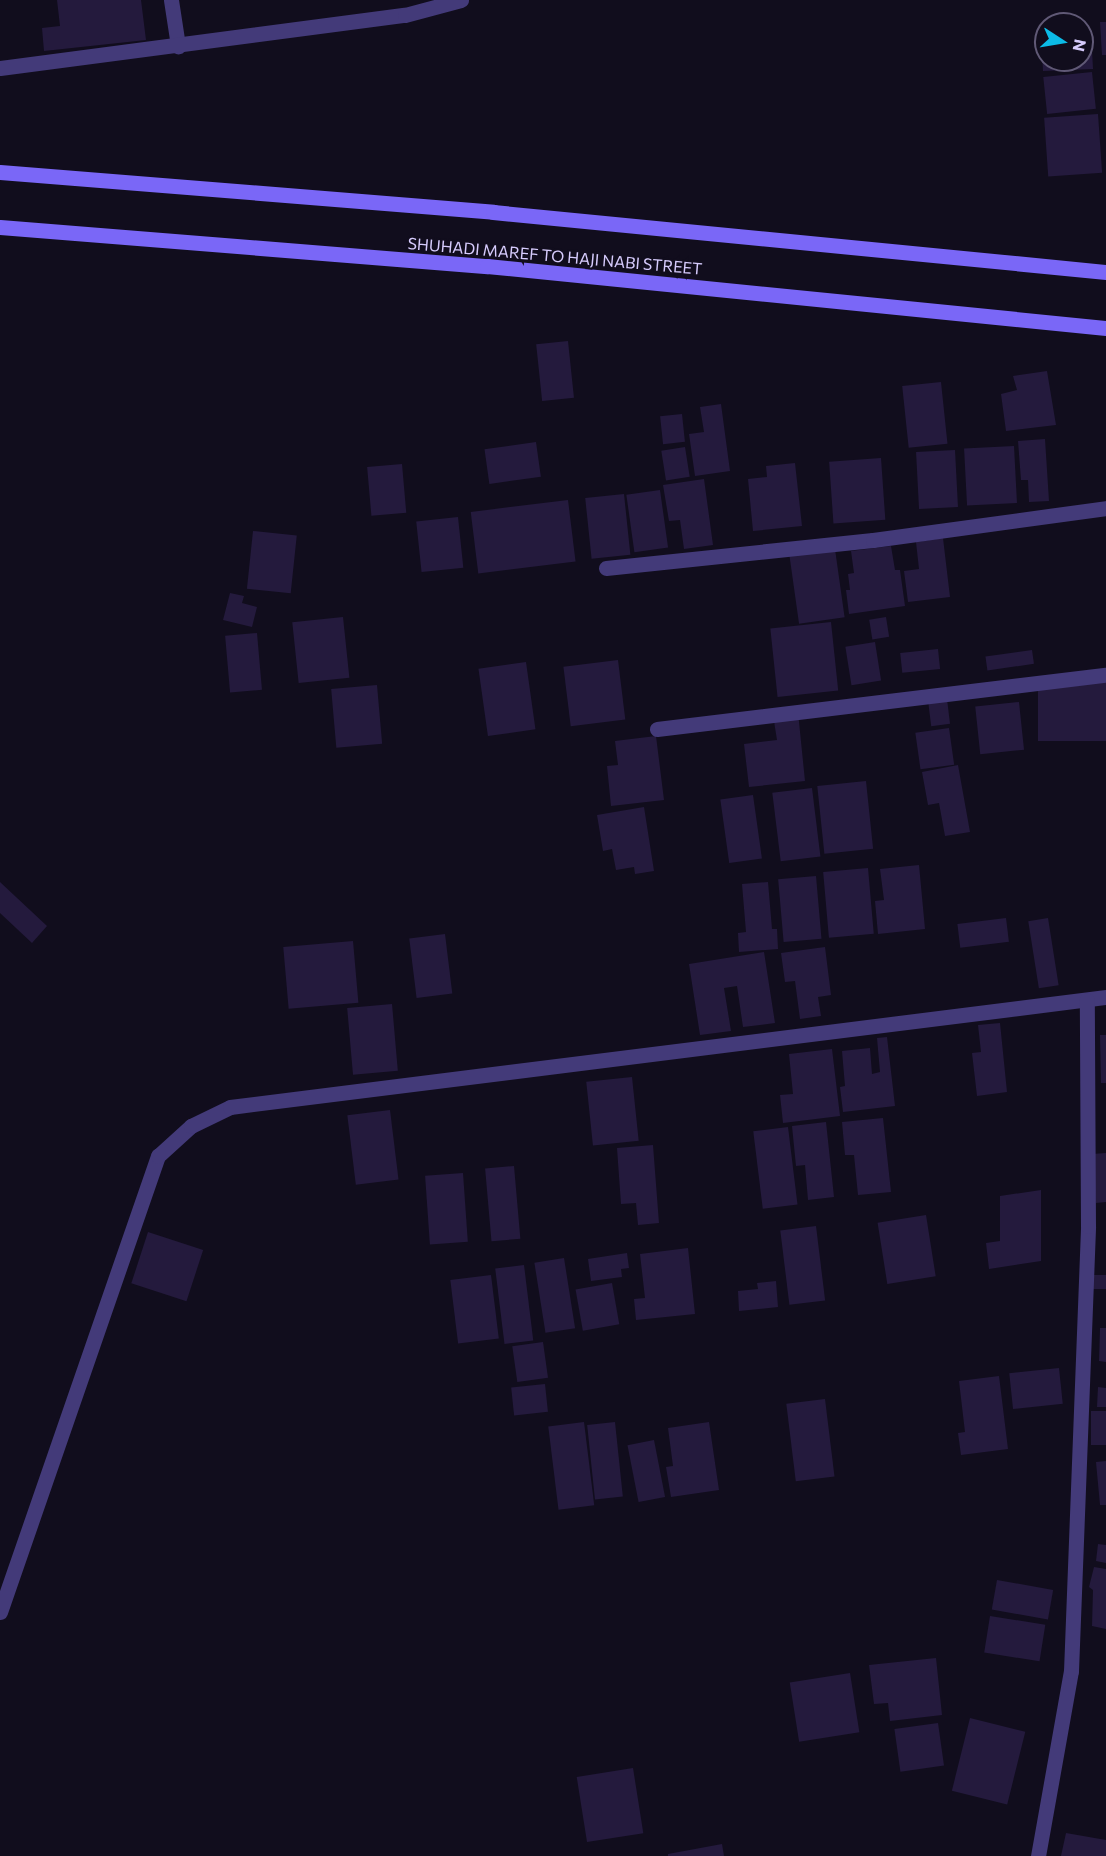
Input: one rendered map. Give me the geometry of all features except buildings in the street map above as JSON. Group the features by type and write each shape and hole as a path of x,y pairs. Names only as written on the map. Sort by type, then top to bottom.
{"main road":[{"path":"0,172 505,213 1106,272"},
{"name":"SHUHADI MAREF TO HAJI NABI STREET","path":"0,227 499,267 1106,328"}],"street":[{"path":"171,0 177,46"},
{"path":"0,68 405,15 461,0"},
{"path":"606,568 873,540 1106,508"},
{"path":"657,729 1106,675"},
{"path":"0,1612 158,1156 191,1126 230,1107 1106,997"},
{"path":"1038,1856 1071,1671 1088,1226 1087,1000"}]}
